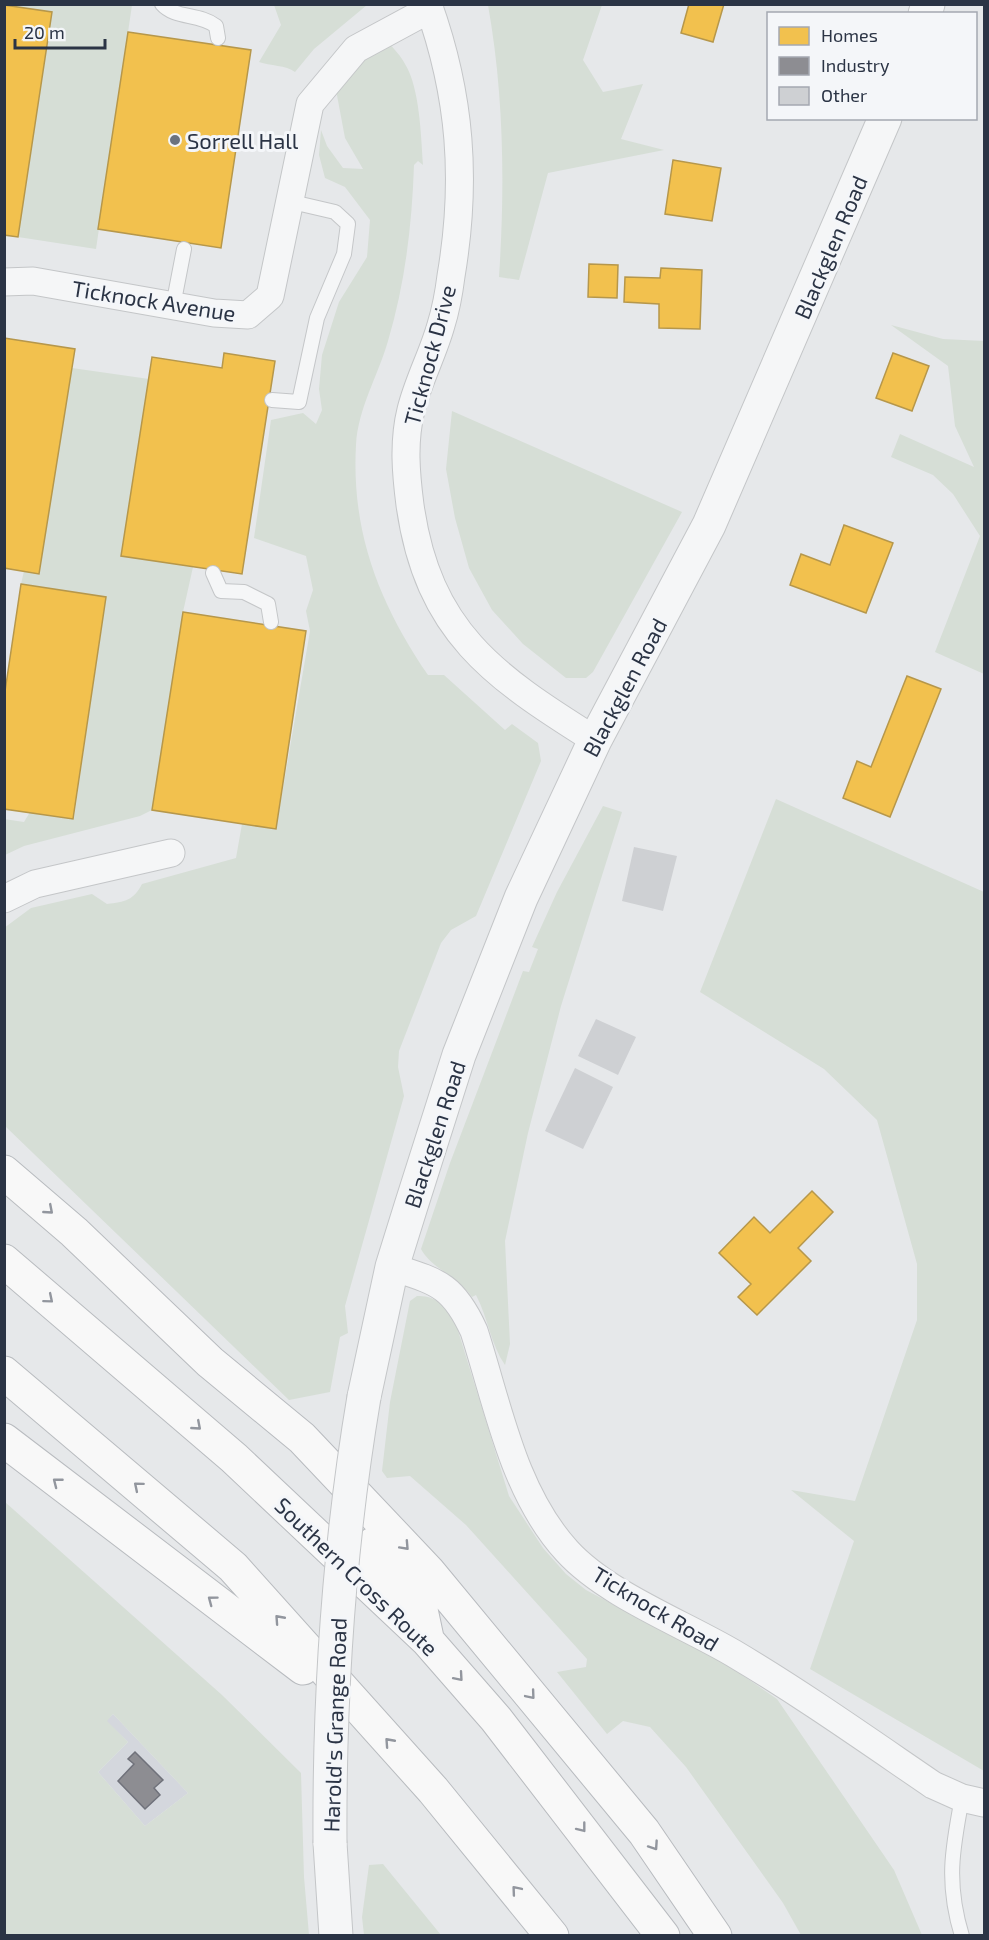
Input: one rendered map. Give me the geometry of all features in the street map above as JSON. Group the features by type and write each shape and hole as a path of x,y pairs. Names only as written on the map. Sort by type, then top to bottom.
{"highway":[{"path":"4,1172 74,1232 210,1362 302,1438 428,1571 644,1832 715,1935"},
{"name":"Southern Cross Route","path":"4,1261 234,1458 427,1640 496,1719 663,1935"},
{"path":"210,1362 400,1573 420,1605 427,1640"},
{"path":"4,1373 233,1567 433,1790 552,1935"},
{"path":"4,1440 163,1564 360,1710"}],"street":[{"name":"Ticknock Avenue","path":"4,282 33,281 214,313 248,315 270,296 292,202 310,104 356,50 429,7"},
{"name":"Ticknock Drive","path":"429,7 451,79 460,135 461,201 451,276 441,326 411,410 405,450 414,534 432,588 473,650 512,686 595,740"},
{"name":"Blackglen Road","path":"392,1268 459,1055 527,883 595,740 709,525 884,120"},
{"path":"4,899 35,884 171,853"},
{"name":"Harold's Grange Road","path":"336,1935 330,1843 331,1713 335,1638 345,1525 364,1397 392,1268"},
{"name":"Ticknock Road","path":"392,1268 437,1283 453,1294 465,1311 474,1331 521,1478 539,1512 567,1551 605,1582 732,1653 933,1785 973,1801"}],"lane":[{"path":"162,4 166,9 185,16 205,18 216,26 218,38"},
{"path":"272,400 299,402 317,318 344,254 348,224 335,212 292,202"},
{"path":"173,306 184,249"},
{"path":"213,573 221,591 244,592 268,604 271,622"},
{"path":"962,1935 951,1893 951,1856 973,1801"}],"shaded area":[{"path":"274,4 367,5 314,49 295,72 259,62 281,25"},
{"path":"5,5 132,5 96,249 18,237 52,13"},
{"path":"488,5 602,5 583,60 603,92 643,84 621,139 664,150 548,173 519,280 499,277 502,141 497,73"},
{"path":"388,42 403,61 414,86 419,113 423,165 418,161 414,165 409,232 399,298 384,354 360,418 356,445 356,477 358,508 364,538 383,595 411,649 428,675 444,675 505,730 512,724 538,743 541,761 476,916 451,930 441,943 399,1051 398,1067 404,1096 345,1306 348,1333 340,1337 330,1392 289,1400 5,1126 4,928 31,908 92,894 107,904 119,902 132,897 142,884 236,858 242,824 276,829 310,631 306,611 313,590 306,556 254,538 271,420 303,413 316,424 322,410 319,389 322,355 339,302 367,257 370,220 345,187 325,178 319,155 321,130 327,146 343,168 363,169 345,138 336,90 353,65"},
{"path":"891,325 943,339 984,341 984,674 935,652 980,536 953,494 933,475 891,457 900,434 974,467 955,426 948,366"},
{"path":"72,368 149,379 193,567 183,612 152,810 140,816 24,846 5,855 4,819 24,822 30,812 74,818 106,597 21,584 24,571 39,574"},
{"path":"452,411 682,512 593,672 586,678 566,678 523,644 492,610 469,568 455,518 446,469"},
{"path":"776,799 984,892 984,1771 810,1669 854,1541 791,1490 855,1501 917,1320 917,1264 877,1120 824,1069 700,992"},
{"path":"603,806 622,812 561,1006 528,1133 505,1241 510,1344 505,1365 496,1349 476,1295 472,1297 431,1261 421,1249 450,1163 523,971 529,972 538,949 532,947 557,892"},
{"path":"417,1296 436,1300 456,1324 509,1496 543,1548 566,1574 586,1590 726,1664 777,1699 894,1870 922,1935 801,1935 783,1903 686,1767 650,1727 623,1721 607,1734 557,1672 586,1667 587,1659 466,1525 410,1476 387,1478 382,1471 390,1402 410,1301"},
{"path":"5,1502 222,1695 301,1773 304,1877 309,1935 5,1935","holes":["113,1714 188,1793 145,1826 98,1772 128,1742 107,1721"]},
{"path":"113,1714 188,1793 145,1826 98,1772 128,1742 106,1721"},
{"path":"383,1864 441,1935 364,1935 362,1917 369,1865"}],"building: Homes":[{"path":"689,4 724,4 713,42 681,33"},
{"path":"4,5 52,12 18,237 4,235"},
{"name":"Sorrell Hall","path":"128,32 251,50 221,248 98,229"},
{"path":"673,160 721,168 712,221 665,214"},
{"path":"589,264 618,265 617,298 588,297"},
{"path":"661,268 702,270 700,329 659,328 659,304 624,302 625,277 660,278"},
{"path":"4,338 75,349 39,574 4,568"},
{"path":"224,353 275,361 242,574 121,556 152,357 222,368"},
{"path":"893,353 929,366 912,411 876,398"},
{"path":"844,525 893,543 866,613 790,585 801,554 830,565"},
{"path":"21,584 106,597 73,819 4,809 4,698"},
{"path":"183,612 306,631 276,829 152,810"},
{"path":"907,676 941,689 890,817 843,798 857,761 871,767"},
{"path":"812,1191 833,1212 798,1248 811,1261 757,1315 738,1297 751,1284 719,1253 754,1217 770,1233"}],"building: Industry":[{"path":"135,1752 163,1780 154,1788 160,1795 145,1809 118,1781 134,1764 128,1759"}],"building: Other":[{"path":"634,847 677,856 663,911 622,901"},
{"path":"596,1019 636,1037 618,1075 578,1056"},
{"path":"575,1068 613,1087 583,1149 545,1131"}],"place":[{"name":"Sorrell Hall","path":"175,140"}]}
